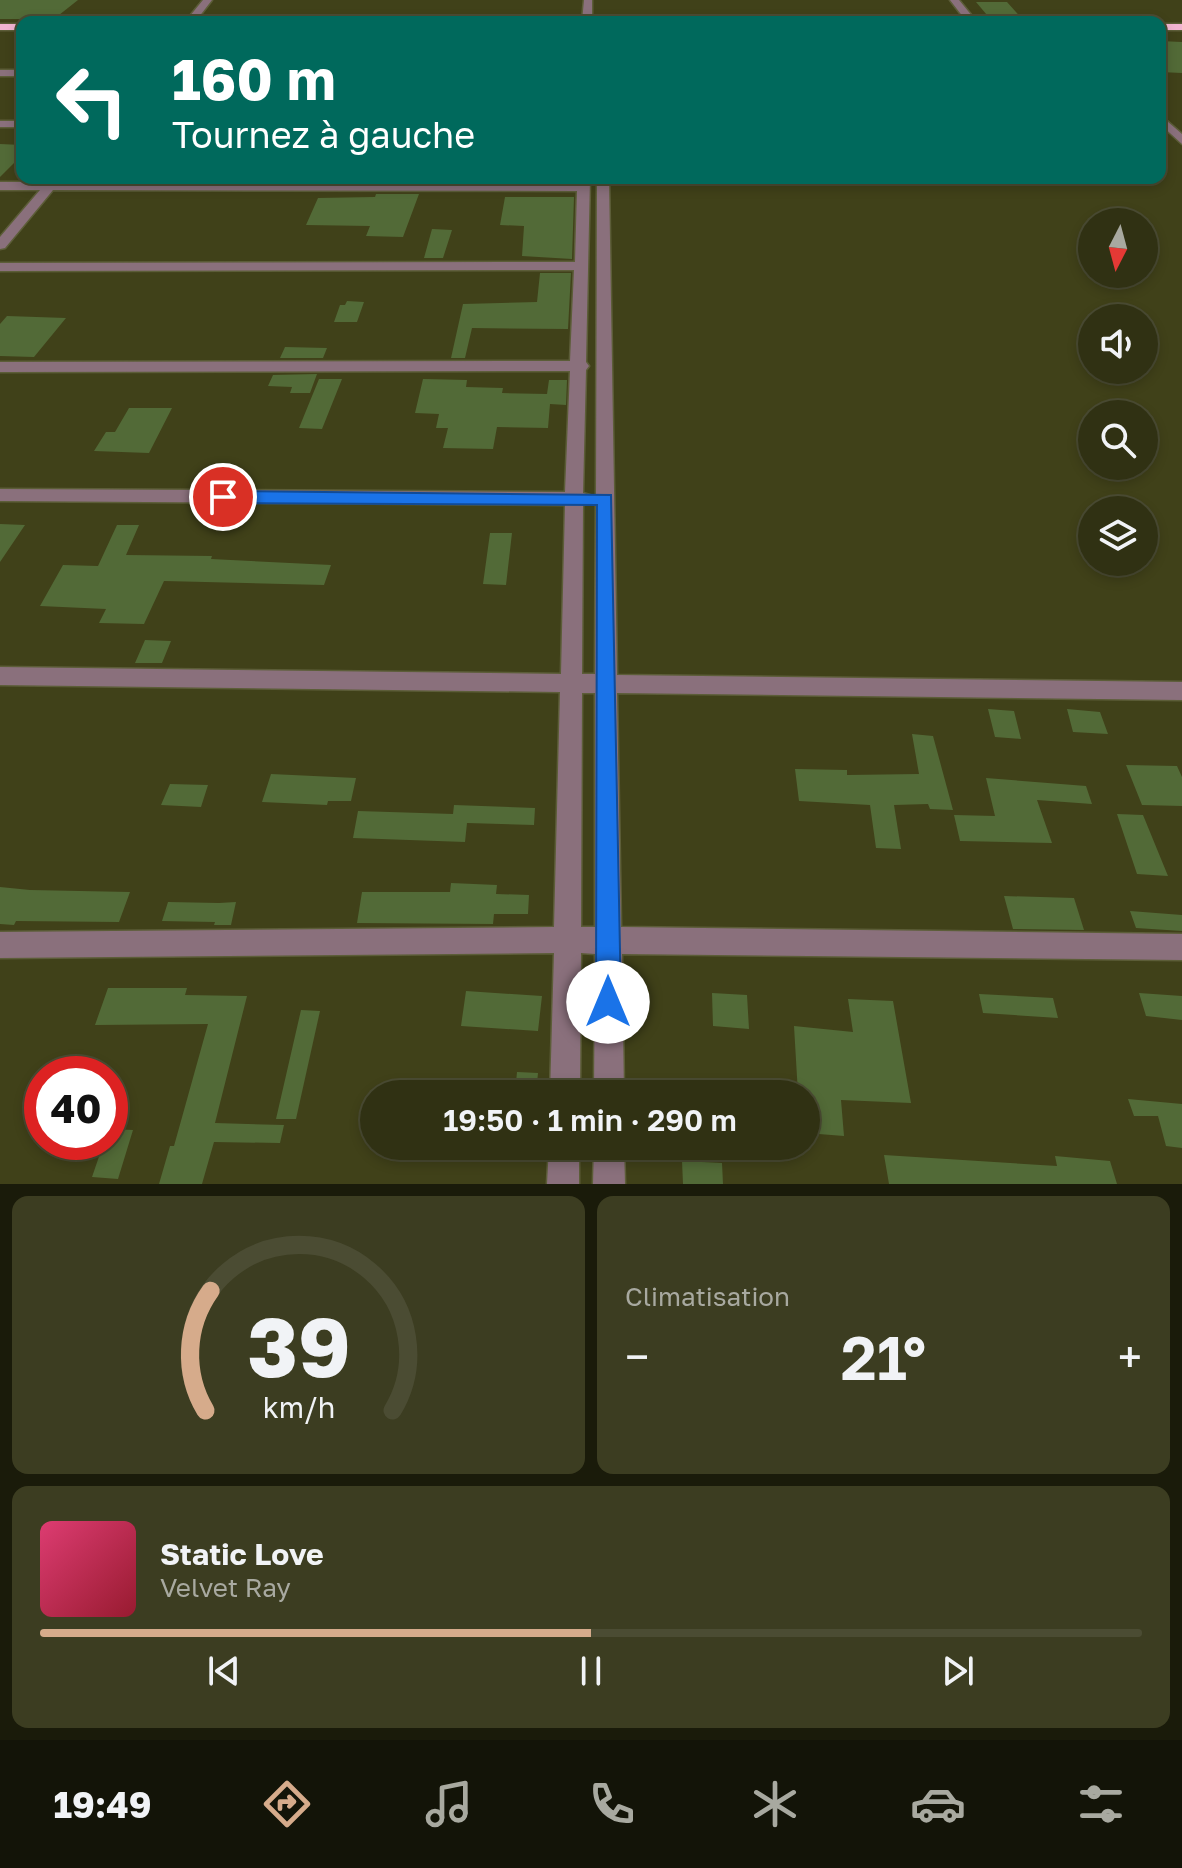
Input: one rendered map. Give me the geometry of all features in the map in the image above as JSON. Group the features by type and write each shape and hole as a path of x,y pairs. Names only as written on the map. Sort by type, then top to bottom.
{"street":[{"path":"195,16 208,0"},
{"path":"954,0 967,16"},
{"path":"1166,124 1182,141"},
{"path":"0,186 26,184"},
{"path":"0,245 51,184"},
{"path":"565,1080 574,499 581,366 582,266 591,184"},
{"path":"591,184 605,499 609,1080"},
{"path":"0,267 582,266"},
{"path":"0,367 581,366"},
{"path":"0,495 605,499"},
{"path":"0,676 1182,691"},
{"path":"0,945 608,940 1182,947"},
{"path":"563,1184 564,1160"},
{"path":"609,1160 609,1184"}],"building":[{"path":"0,0 78,0 58,16 0,19"},
{"path":"976,2 1007,2 1020,16 988,16"},
{"path":"1166,41 1182,42 1182,73 1166,72"},
{"path":"0,144 16,145 16,161 0,177"},
{"path":"376,194 419,194 403,237 366,236 370,226 306,225 318,198 375,197"},
{"path":"505,197 574,197 572,259 522,256 524,226 500,225"},
{"path":"432,229 452,230 443,258 424,258"},
{"path":"540,273 571,273 568,329 472,328 465,358 451,358 463,304 537,302"},
{"path":"347,301 364,302 357,322 334,322 340,305 345,305"},
{"path":"7,316 66,318 34,357 0,356 0,324"},
{"path":"285,347 327,348 323,358 280,358"},
{"path":"317,374 310,393 290,393 292,387 268,386 273,375"},
{"path":"319,379 342,379 322,429 299,428"},
{"path":"423,379 467,380 466,387 503,388 502,393 547,394 549,380 567,380 566,405 550,404 548,428 497,427 493,449 443,448 448,428 436,428 439,414 415,413"},
{"path":"129,408 172,408 149,453 94,451 106,432 115,432"},
{"path":"0,524 25,525 0,562"},
{"path":"117,525 139,525 126,555 212,556 211,559 331,565 324,585 164,581 144,624 99,623 106,609 40,606 63,565 98,566"},
{"path":"490,533 512,533 506,585 483,584"},
{"path":"145,640 171,641 162,663 135,663"},
{"path":"988,709 1014,711 1021,739 995,737"},
{"path":"1067,709 1100,712 1108,734 1073,732"},
{"path":"912,734 933,736 953,810 930,809 928,804 894,805 901,849 876,848 870,805 799,801 795,769 847,770 847,775 919,774"},
{"path":"1126,765 1177,766 1182,777 1182,806 1142,805"},
{"path":"271,774 356,778 351,801 328,801 327,805 262,802"},
{"path":"986,778 1086,786 1092,804 1037,800 1052,843 960,841 954,815 995,816"},
{"path":"170,784 208,785 201,807 161,805"},
{"path":"454,805 535,808 534,825 467,823 465,842 353,838 358,811 453,814"},
{"path":"1117,814 1143,815 1168,876 1137,874"},
{"path":"451,883 497,885 496,894 529,895 528,914 494,914 493,924 357,923 362,892 450,892"},
{"path":"0,887 130,892 119,922 16,921 14,925 0,924"},
{"path":"1004,896 1074,898 1084,930 1013,929"},
{"path":"168,902 236,902 231,925 214,925 215,922 162,921"},
{"path":"1130,911 1182,915 1182,931 1136,928"},
{"path":"108,988 187,988 185,995 247,996 215,1123 284,1125 280,1143 214,1142 202,1184 159,1184 170,1146 174,1146 208,1024 95,1025"},
{"path":"466,991 542,996 538,1031 461,1026"},
{"path":"712,993 747,995 749,1029 713,1026"},
{"path":"1139,993 1182,996 1182,1020 1146,1016"},
{"path":"979,994 1053,998 1058,1018 983,1013"},
{"path":"848,999 893,1001 911,1103 841,1100 844,1136 820,1134 820,1080 797,1080 794,1026 853,1032"},
{"path":"301,1010 320,1011 296,1119 276,1119"},
{"path":"517,1072 538,1073 537,1080 516,1080"},
{"path":"1128,1099 1182,1104 1182,1148 1166,1146 1158,1116 1134,1116"},
{"path":"128,1130 133,1130 128,1146"},
{"path":"884,1155 1057,1166 1055,1156 1110,1161 1117,1184 889,1184"},
{"path":"98,1160 124,1160 118,1179 92,1177"},
{"path":"682,1161 722,1163 723,1184 683,1184"}],"route":[{"path":"223,497 605,499 608,1002"}]}
